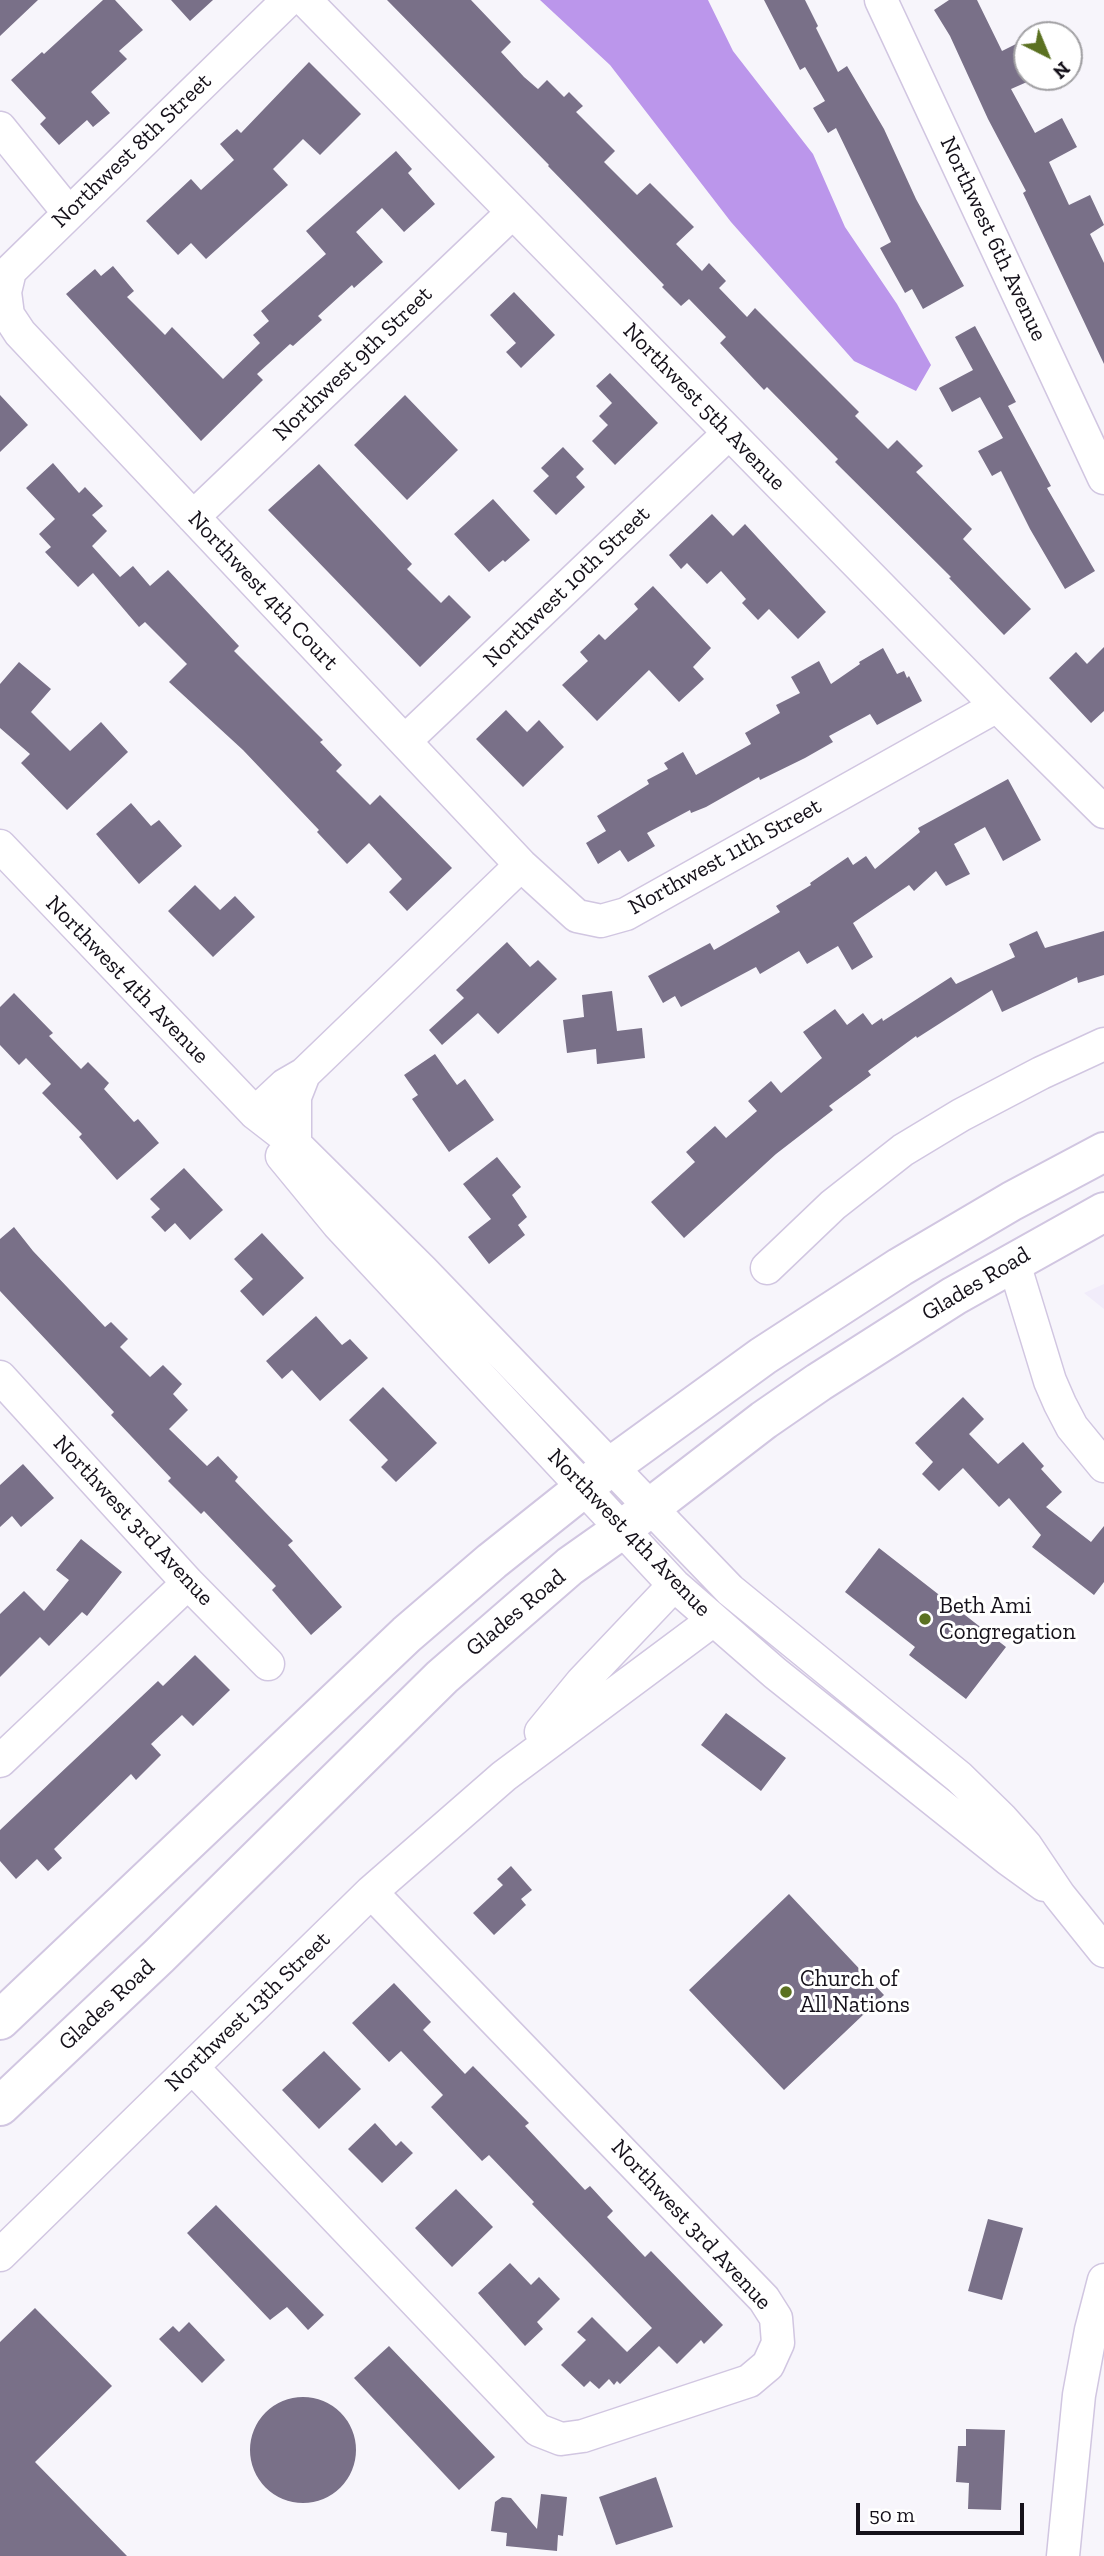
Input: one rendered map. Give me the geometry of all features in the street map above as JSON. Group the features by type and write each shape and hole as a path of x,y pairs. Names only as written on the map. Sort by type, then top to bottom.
{"main road":[{"path":"0,2020 407,1634 492,1561 597,1477 763,1356 900,1267 1012,1200 1104,1152"},
{"name":"Glades Road","path":"0,2106 159,1956 442,1676 570,1566 818,1382 1013,1261 1104,1212"}],"street":[{"name":"Northwest 8th Street","path":"8,315 5,292 10,271 288,0"},
{"name":"Northwest 5th Avenue","path":"305,0 1104,812"},
{"name":"Northwest 6th Avenue","path":"881,0 1104,478"},
{"path":"0,128 68,212"},
{"name":"Northwest 9th Street","path":"193,516 513,212"},
{"name":"Northwest 4th Court","path":"8,315 20,333 521,865"},
{"name":"Northwest 10th Street","path":"405,741 729,433"},
{"name":"Northwest 11th Street","path":"521,865 577,916 601,920 626,914 997,706"},
{"name":"Northwest 4th Avenue","path":"0,846 255,1113 295,1144 422,1270 635,1519 730,1590 960,1777 1026,1846 1059,1895 1104,1951"},
{"path":"255,1113 285,1085 304,1074 521,865"},
{"path":"767,1268 834,1205 903,1150 961,1115 1104,1044"},
{"path":"295,1144 295,1097 304,1074"},
{"name":"Northwest 4th Avenue","path":"255,1113 281,1154 338,1224 597,1477"},
{"path":"1013,1261 1050,1381 1060,1404 1079,1437 1104,1466"},
{"name":"Northwest 3rd Avenue","path":"4,1389 268,1664"},
{"name":"Northwest 4th Avenue","path":"635,1519 674,1585 712,1620 1008,1859 1059,1895"},
{"path":"0,1761 188,1583"},
{"name":"Northwest 13th Street","path":"504,1776 582,1682 674,1585"},
{"name":"Northwest 13th Street","path":"0,2255 371,1892 504,1776 712,1620"},
{"name":"Northwest 3rd Avenue","path":"192,2067 538,2430 561,2439 583,2436 749,2381 768,2365 778,2343 776,2318 764,2299 371,1892"},
{"path":"1063,2556 1079,2396 1091,2330 1104,2280"}],"shaded area":[{"path":"540,0 708,0 733,51 813,154 845,227 897,304 931,365 916,391 854,361 731,222 610,65"},
{"path":"1104,1284 1104,1309 1084,1293"}],"building":[{"path":"0,0 38,0 0,36"},
{"path":"103,0 115,0 143,30 119,51 127,59 91,92 110,113 93,127 87,120 59,145 40,124 46,118 11,80"},
{"path":"171,0 213,0 190,21"},
{"path":"387,0 471,0 511,42 501,52 524,77 538,89 547,80 564,97 569,92 583,106 576,112 615,151 604,162 637,195 650,183 694,227 676,244 702,271 709,263 726,281 719,288 747,317 755,308 859,412 855,416 888,449 897,440 923,466 916,472 972,529 963,539 1031,609 1004,635 949,578 951,577 835,462 838,459 767,387 764,390 720,343 726,337 689,299 681,306 549,165"},
{"path":"764,0 805,0 838,72 847,66 884,129 916,199 964,286 923,309 912,289 905,293 880,248 891,242 836,128 828,133 813,108 825,101 805,67 800,70"},
{"path":"949,0 977,0 1002,51 1013,46 1011,89 1035,133 1062,118 1077,147 1049,162 1069,205 1090,195 1104,225 1090,234 1104,263 1104,364 1023,193 1026,191 988,119 950,36 934,10"},
{"path":"309,62 361,114 320,155 303,139 273,169 288,185 206,259 191,243 178,255 146,221 191,179 201,190 234,160 220,144 237,129 241,133"},
{"path":"396,151 412,169 408,173 435,204 404,232 382,208 356,232 383,262 354,288 352,285 318,316 322,320 257,374 263,380 201,441 66,294 95,269 101,276 113,266 134,291 127,297 165,335 172,327 223,379 260,343 253,335 269,321 261,311 326,254 306,231"},
{"path":"514,292 555,335 521,368 506,352 516,343 490,315"},
{"path":"975,326 1016,402 1008,406 1051,486 1047,488 1095,571 1065,589 1030,529 1001,471 992,476 978,451 1003,438 980,397 952,412 939,388 973,370 955,337"},
{"path":"610,373 658,423 615,465 592,441 608,425 599,416 612,403 596,386"},
{"path":"0,395 28,425 0,452"},
{"path":"405,395 458,450 407,500 354,445"},
{"path":"563,447 584,469 576,477 585,487 556,515 533,491 549,476 541,468"},
{"path":"53,463 79,493 85,487 103,506 92,515 107,531 92,546 120,577 133,566 150,586 168,570 239,646 234,651 323,740 320,742 342,765 336,771 370,805 380,795 452,868 407,911 389,892 402,879 369,843 347,864 317,832 319,830 243,750 169,682 187,664 145,622 139,627 93,573 78,587 45,552 51,547 39,534 55,519 26,488"},
{"path":"319,464 412,564 407,569 441,603 449,595 471,617 420,667 268,510"},
{"path":"493,499 530,540 489,572 454,534"},
{"path":"712,514 733,536 745,524 826,612 798,639 769,609 758,620 742,603 746,599 721,571 707,584 687,563 681,569 669,555"},
{"path":"653,586 711,648 693,667 704,679 679,702 649,670 597,721 562,685 588,661 580,652 599,634 605,640 638,609 634,604"},
{"path":"1104,647 1104,711 1091,723 1049,678 1076,652 1087,664"},
{"path":"883,648 897,674 904,671 907,678 909,676 922,701 877,725 870,714 829,736 833,742 805,758 760,780 759,777 706,807 691,813 690,810 647,833 655,846 628,862 620,850 598,864 586,843 606,831 597,816 649,784 647,780 668,769 664,763 683,752 696,775 751,744 745,733 780,713 776,705 800,693 791,677 819,661 831,684 860,664 859,662"},
{"path":"19,662 51,689 31,712 70,751 101,722 128,752 67,810 21,763 30,754 0,728 0,684"},
{"path":"506,710 527,732 539,720 564,747 523,787 476,739"},
{"path":"1008,779 1041,840 1003,861 985,827 954,844 970,874 946,886 936,871 914,891 909,885 853,923 873,957 852,970 838,946 807,964 799,951 760,974 756,967 681,1007 675,996 663,1003 648,976 710,943 714,950 780,912 776,906 811,885 810,883 848,857 853,865 866,856 875,869 920,832 918,828"},
{"path":"131,803 151,826 159,820 182,846 139,884 96,834"},
{"path":"195,885 220,910 235,896 255,917 213,957 168,911"},
{"path":"1037,931 1045,948 1104,931 1104,975 1078,983 1077,977 1002,1012 992,990 917,1038 916,1036 868,1071 871,1075 829,1106 833,1110 776,1154 684,1238 651,1202 695,1162 686,1152 715,1126 726,1138 757,1111 748,1101 771,1081 781,1093 822,1058 803,1032 835,1009 847,1025 863,1013 872,1025 882,1018 883,1021 951,977 956,984 1015,957 1009,944"},
{"path":"507,942 530,967 538,960 557,979 498,1034 478,1013 442,1045 429,1030 464,998 456,990"},
{"path":"612,991 617,1031 642,1028 645,1058 597,1064 596,1049 567,1053 563,1020 584,1017 582,995"},
{"path":"14,993 53,1033 49,1036 81,1069 88,1062 109,1083 104,1089 134,1122 138,1119 159,1143 117,1180 79,1137 82,1134 42,1093 51,1084 26,1058 19,1065 0,1045 0,1007"},
{"path":"435,1054 457,1085 465,1079 494,1120 449,1152 412,1099 418,1095 404,1075"},
{"path":"497,1157 521,1187 512,1195 527,1217 518,1225 525,1235 489,1264 468,1237 491,1219 463,1184"},
{"path":"184,1168 223,1210 190,1240 175,1223 165,1232 151,1217 160,1209 150,1199"},
{"path":"14,1227 33,1251 105,1327 111,1322 128,1339 120,1347 150,1377 163,1365 182,1384 173,1394 188,1410 169,1429 207,1466 218,1456 238,1477 235,1481 293,1541 288,1545 342,1607 311,1635 272,1590 276,1586 204,1511 201,1514 168,1481 171,1478 111,1415 114,1412 0,1291 0,1239"},
{"path":"262,1233 304,1278 263,1316 240,1291 253,1279 234,1259"},
{"path":"316,1316 342,1345 350,1339 368,1358 320,1401 292,1370 282,1379 266,1361"},
{"path":"383,1387 437,1443 396,1482 381,1467 388,1460 349,1420"},
{"path":"963,1397 984,1419 969,1434 998,1464 1023,1442 1044,1466 1041,1469 1062,1492 1046,1507 1091,1542 1104,1526 1104,1582 1094,1595 1032,1547 1041,1535 1009,1498 999,1507 963,1468 939,1491 922,1474 933,1462 915,1443"},
{"path":"23,1464 54,1498 21,1527 12,1516 0,1527 0,1485"},
{"path":"81,1539 122,1572 87,1616 82,1612 49,1646 40,1637 0,1677 0,1614 24,1591 44,1611 69,1580 56,1570"},
{"name":"Beth Ami Congregation","path":"879,1548 1006,1647 966,1699 909,1655 915,1647 845,1592"},
{"path":"195,1655 230,1690 193,1726 182,1715 151,1744 161,1755 136,1780 131,1774 54,1849 62,1858 48,1871 37,1859 16,1879 0,1861 0,1830 158,1681 163,1686"},
{"path":"726,1713 786,1758 761,1791 701,1745"},
{"path":"511,1866 532,1890 521,1899 526,1905 494,1935 473,1913 503,1885 497,1879"},
{"name":"Church of All Nations","path":"789,1894 884,1995 784,2090 689,1990"},
{"path":"394,1983 431,2022 423,2030 465,2074 473,2066 529,2123 525,2126 585,2190 590,2186 613,2211 607,2217 645,2257 651,2251 723,2325 704,2344 701,2340 677,2364 659,2346 620,2384 617,2381 614,2385 609,2379 599,2389 590,2381 584,2387 561,2365 586,2340 577,2332 592,2317 627,2352 652,2328 532,2204 534,2202 489,2155 482,2161 431,2107 443,2095 401,2051 389,2062 352,2023"},
{"path":"324,2051 361,2089 319,2129 282,2090"},
{"path":"375,2123 396,2146 401,2141 413,2153 382,2183 348,2149"},
{"path":"456,2189 493,2227 452,2267 415,2228"},
{"path":"216,2205 324,2315 308,2330 287,2307 270,2320 187,2233"},
{"path":"988,2219 1023,2228 1002,2300 968,2291"},
{"path":"510,2263 531,2285 539,2277 560,2299 537,2322 543,2329 525,2346 478,2293"},
{"path":"35,2308 112,2386 35,2462 127,2556 0,2556 0,2342"},
{"path":"189,2322 225,2360 202,2383 159,2339 173,2326 179,2332"},
{"path":"389,2346 495,2457 459,2490 354,2378"},
{"path":"303,2397 323,2401 340,2413 352,2430 356,2450 352,2470 340,2487 323,2499 303,2503 283,2499 266,2487 254,2470 250,2450 254,2430 266,2413 283,2401"},
{"path":"966,2429 1005,2430 1001,2510 968,2509 969,2483 956,2482 958,2446 966,2446"},
{"path":"656,2477 673,2527 616,2545 599,2497"},
{"path":"541,2494 567,2497 563,2536 558,2535 557,2551 506,2546 507,2533 491,2531 495,2502 502,2497 511,2498 537,2529"}],"place":[{"name":"Beth Ami Congregation","path":"925,1619"},
{"name":"Church of All Nations","path":"786,1992"}]}
